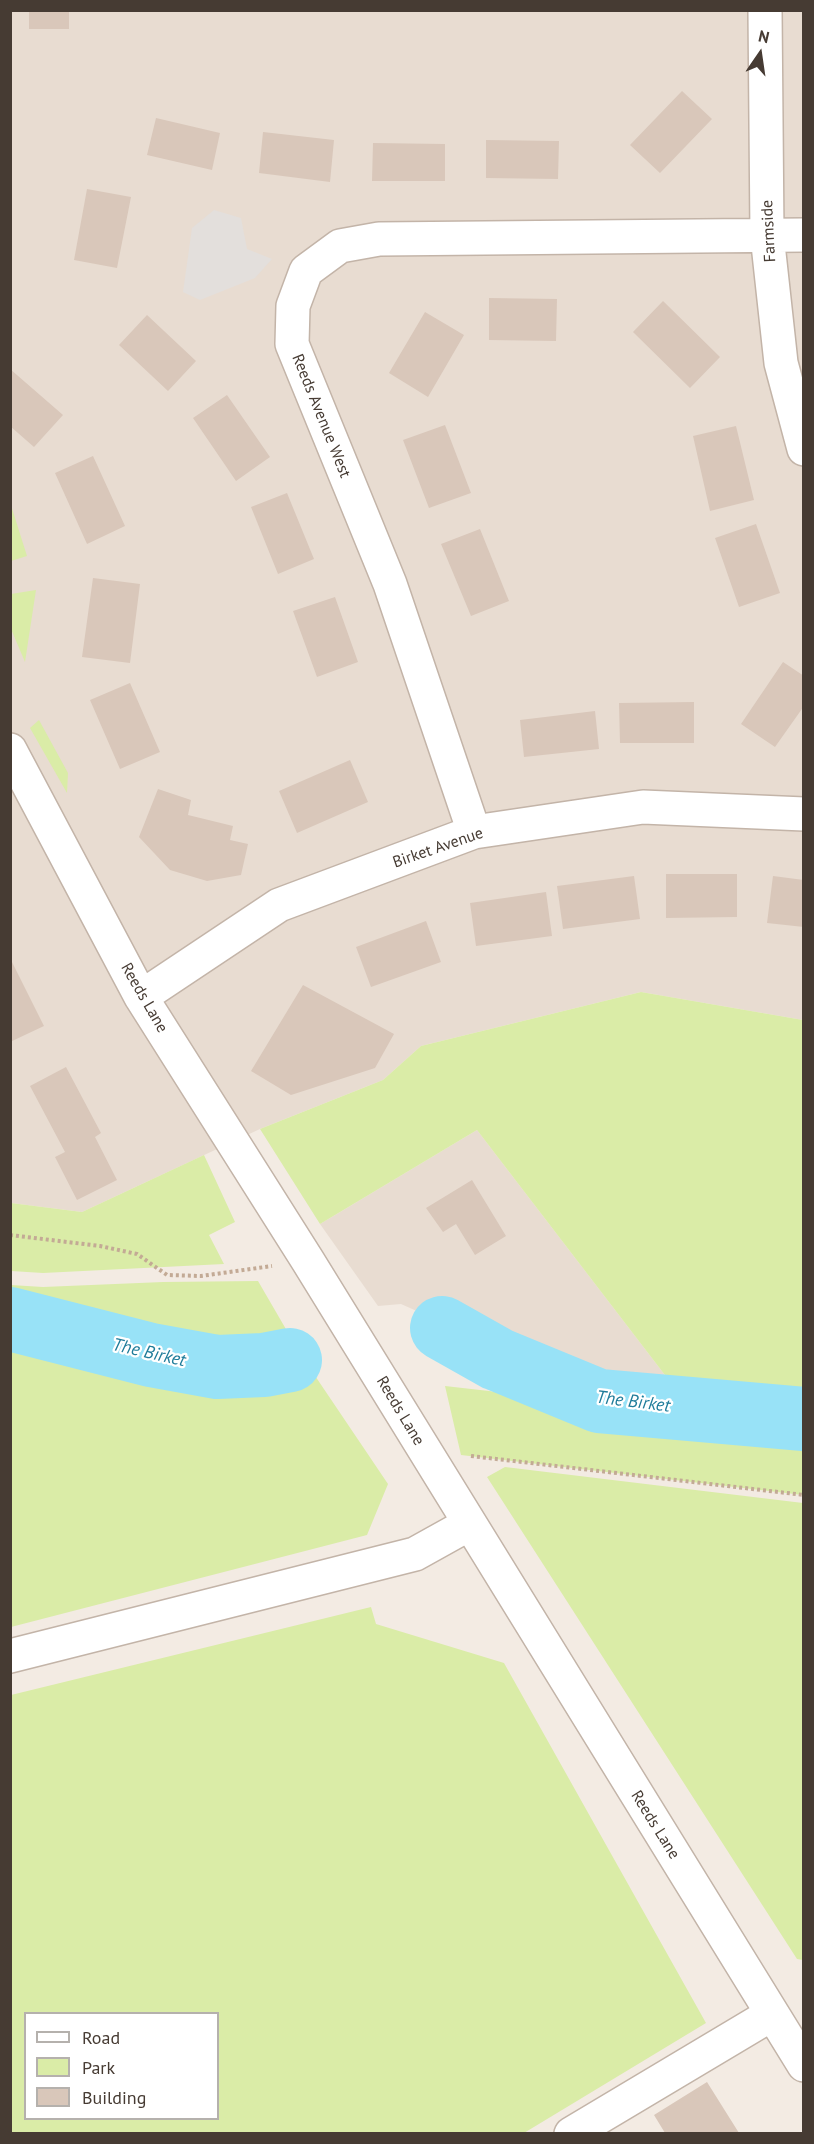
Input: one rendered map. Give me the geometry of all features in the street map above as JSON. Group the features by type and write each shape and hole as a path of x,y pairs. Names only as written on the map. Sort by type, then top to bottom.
{"street":[{"name":"Farmside","path":"765,10 767,235 781,363 804,448"},
{"name":"Reeds Avenue West","path":"474,832 390,584 292,344 293,306 306,271 340,246 380,239 804,235"},
{"name":"Reeds Lane","path":"10,750 141,997 308,1261 804,2065"},
{"name":"Birket Avenue","path":"141,997 279,905 474,832 643,807 804,814"},
{"path":"10,1656 415,1554 469,1524"},
{"path":"571,2133 772,2014"}],"shaded area":[{"path":"11,11 803,11 803,1020 641,992 421,1046 383,1080 260,1129 82,1212 11,1203"},
{"path":"214,210 241,218 247,249 272,259 255,278 200,300 183,292 192,228"},
{"path":"477,1130 681,1396 574,1381 401,1304 378,1306 320,1224"}],"green space":[{"path":"10,502 27,556 11,561 10,561"},
{"path":"36,590 25,662 11,629 11,594"},
{"path":"39,720 68,773 67,793 30,728"},
{"path":"641,992 803,1020 803,1495 461,1455 445,1386 673,1412 681,1396 477,1130 320,1224 260,1129 383,1080 421,1046"},
{"path":"204,1155 235,1222 209,1235 224,1264 43,1273 11,1271 11,1203 82,1212"},
{"path":"258,1281 301,1355 388,1484 367,1535 11,1627 11,1285 43,1287"},
{"path":"505,1467 803,1503 803,1960 797,1959 487,1477"},
{"path":"371,1607 376,1624 504,1663 706,2023 524,2133 11,2133 11,1695"}],"building":[{"path":"29,10 69,10 69,29 29,29"},
{"path":"682,91 712,119 660,173 630,145"},
{"path":"156,118 220,133 212,170 147,155"},
{"path":"263,132 334,140 330,182 259,173"},
{"path":"486,140 559,141 558,179 486,178"},
{"path":"373,143 445,144 445,181 372,181"},
{"path":"87,189 131,197 117,268 74,260"},
{"path":"489,298 557,299 556,341 489,340"},
{"path":"663,301 720,357 690,388 633,332"},
{"path":"425,312 464,335 428,397 389,373"},
{"path":"147,315 196,361 168,391 119,345"},
{"path":"10,369 63,415 34,447 10,426"},
{"path":"227,395 270,457 236,481 193,418"},
{"path":"445,425 471,493 429,508 403,440"},
{"path":"736,426 754,500 710,511 693,436"},
{"path":"93,456 125,526 87,544 55,473"},
{"path":"287,493 314,559 278,574 251,507"},
{"path":"756,524 780,593 739,607 715,538"},
{"path":"480,529 509,601 471,616 441,544"},
{"path":"93,578 140,584 130,663 82,657"},
{"path":"335,597 358,662 317,677 293,611"},
{"path":"783,662 804,676 804,706 775,747 741,724"},
{"path":"130,683 160,752 120,769 90,700"},
{"path":"694,702 694,743 620,743 619,703"},
{"path":"595,711 599,749 524,757 520,720"},
{"path":"350,760 368,802 297,833 279,791"},
{"path":"158,789 191,800 188,815 233,826 230,840 248,844 241,875 207,881 170,870 139,837"},
{"path":"666,874 737,874 737,917 666,918"},
{"path":"634,876 640,919 563,929 557,886"},
{"path":"773,876 804,880 804,927 767,923"},
{"path":"546,892 552,936 476,946 470,903"},
{"path":"426,921 441,962 371,987 356,947"},
{"path":"10,958 44,1026 10,1042"},
{"path":"303,985 394,1034 375,1068 291,1095 251,1071"},
{"path":"66,1067 101,1133 95,1137 117,1180 77,1200 55,1157 65,1152 30,1086"},
{"path":"472,1180 506,1236 475,1255 456,1224 443,1232 426,1208"},
{"path":"707,2082 739,2133 665,2133 654,2115"}],"waterway":[{"name":"The Birket","path":"10,1319 151,1355 217,1367 264,1365 290,1360"},
{"name":"The Birket","path":"442,1328 497,1359 599,1401 804,1419"}]}
